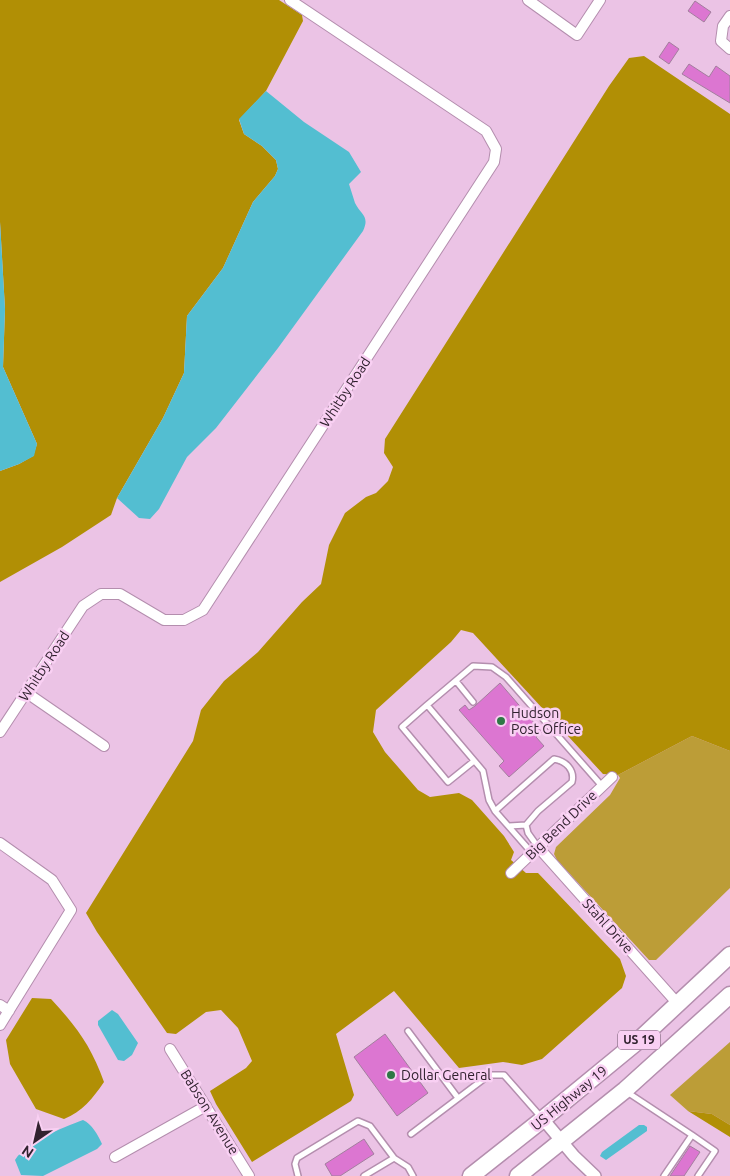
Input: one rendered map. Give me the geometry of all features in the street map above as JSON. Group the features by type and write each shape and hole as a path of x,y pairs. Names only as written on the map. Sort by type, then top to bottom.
{"highway":[{"name":"US Highway 19","path":"471,1176 543,1120 638,1041 730,955"},
{"name":"US Highway 19","path":"518,1176 625,1090 730,995"}],"street":[{"name":"Whitby Road","path":"0,732 83,606 101,594 120,594 164,620 184,620 203,610 494,162 496,149 486,131 290,0"},
{"path":"528,0 577,36 600,0"},
{"path":"730,16 723,26 721,41 730,49"},
{"path":"27,693 104,746"},
{"name":"Big Bend Drive","path":"511,873 612,777"},
{"path":"0,844 52,880 71,910 5,1008 0,1025"},
{"name":"Stahl Drive","path":"535,850 678,1004"},
{"name":"Babson Avenue","path":"170,1048 249,1176"},
{"path":"115,1157 206,1106"},
{"path":"543,1120 574,1156 595,1176"}],"lane":[{"path":"474,761 448,782 402,727 473,666 484,666 497,670 506,677 602,786"},
{"path":"456,681 473,702"},
{"path":"426,706 483,771 489,800 495,811 508,826 535,850"},
{"path":"495,811 554,759 564,763 571,769 572,782 531,818 526,825 535,850"},
{"path":"508,826 526,825"},
{"path":"408,1031 458,1098"},
{"path":"411,1134 490,1075 504,1076 543,1120"},
{"path":"625,1090 715,1151 698,1176"},
{"path":"298,1176 295,1164 297,1158 358,1121 370,1126 394,1158 408,1167 414,1176"},
{"path":"664,1176 692,1135"},
{"path":"364,1176 394,1158"}],"shaded area":[{"path":"0,0 279,0 302,15 303,21 266,91 239,120 244,134 262,146 276,160 278,169 275,176 253,202 223,268 187,316 184,373 163,418 117,498 111,515 62,547 0,582 0,471 33,456 37,444 3,367 5,309 0,222"},
{"path":"644,56 730,114 730,751 692,736 618,775 603,774 473,633 461,630 451,642 376,710 373,732 385,752 418,790 430,797 459,793 472,800 504,836 514,852 511,860 526,873 538,873 620,959 626,976 622,988 542,1059 522,1065 503,1062 459,1068 394,991 336,1034 354,1095 351,1101 252,1162 210,1091 246,1068 252,1061 238,1028 221,1010 206,1012 176,1034 167,1033 97,932 86,913 193,741 201,710 224,681 258,652 302,602 321,584 329,545 345,513 366,497 376,493 388,481 393,467 384,453 385,439 609,86 629,58"},
{"path":"692,736 730,751 730,888 656,960 649,960 557,860 554,854 556,847 610,795 620,778 618,775"},
{"path":"32,998 51,999 60,1009 76,1028 88,1047 104,1082 87,1104 76,1113 64,1119 36,1109 10,1064 6,1040"},
{"path":"730,1042 730,1125 712,1114 688,1111 670,1095"},
{"path":"688,1111 712,1114 730,1125 730,1137"}],"water":[{"path":"266,91 304,122 349,152 361,172 349,184 355,203 364,216 365,226 278,348 216,428 187,457 159,509 150,519 139,518 117,498 163,418 184,373 187,316 223,268 253,202 275,176 278,169 276,160 262,146 244,134 239,119"},
{"path":"0,222 5,309 3,367 37,444 34,456 0,471"},
{"path":"112,1010 118,1014 138,1043 132,1055 124,1061 118,1060 98,1025 98,1021"},
{"path":"83,1120 92,1127 102,1144 97,1149 43,1176 21,1175 15,1160 21,1153 36,1141"},
{"path":"639,1125 647,1127 647,1131 606,1160 600,1156 602,1152"}],"building":[{"path":"695,1 711,12 704,22 688,11"},
{"path":"669,42 679,49 669,64 659,57"},
{"path":"689,64 709,77 716,66 730,76 730,103 682,74"},
{"name":"Hudson Post Office","path":"500,683 542,732 536,737 544,746 509,777 499,766 504,761 459,710 465,705 469,710"},
{"name":"Dollar General","path":"385,1034 428,1093 397,1116 354,1057"},
{"path":"364,1139 374,1154 340,1176 332,1176 325,1164"},
{"path":"690,1146 700,1152 684,1176 670,1176"}],"place":[{"name":"Hudson Post Office","path":"501,721"},
{"name":"Dollar General","path":"391,1075"}]}
